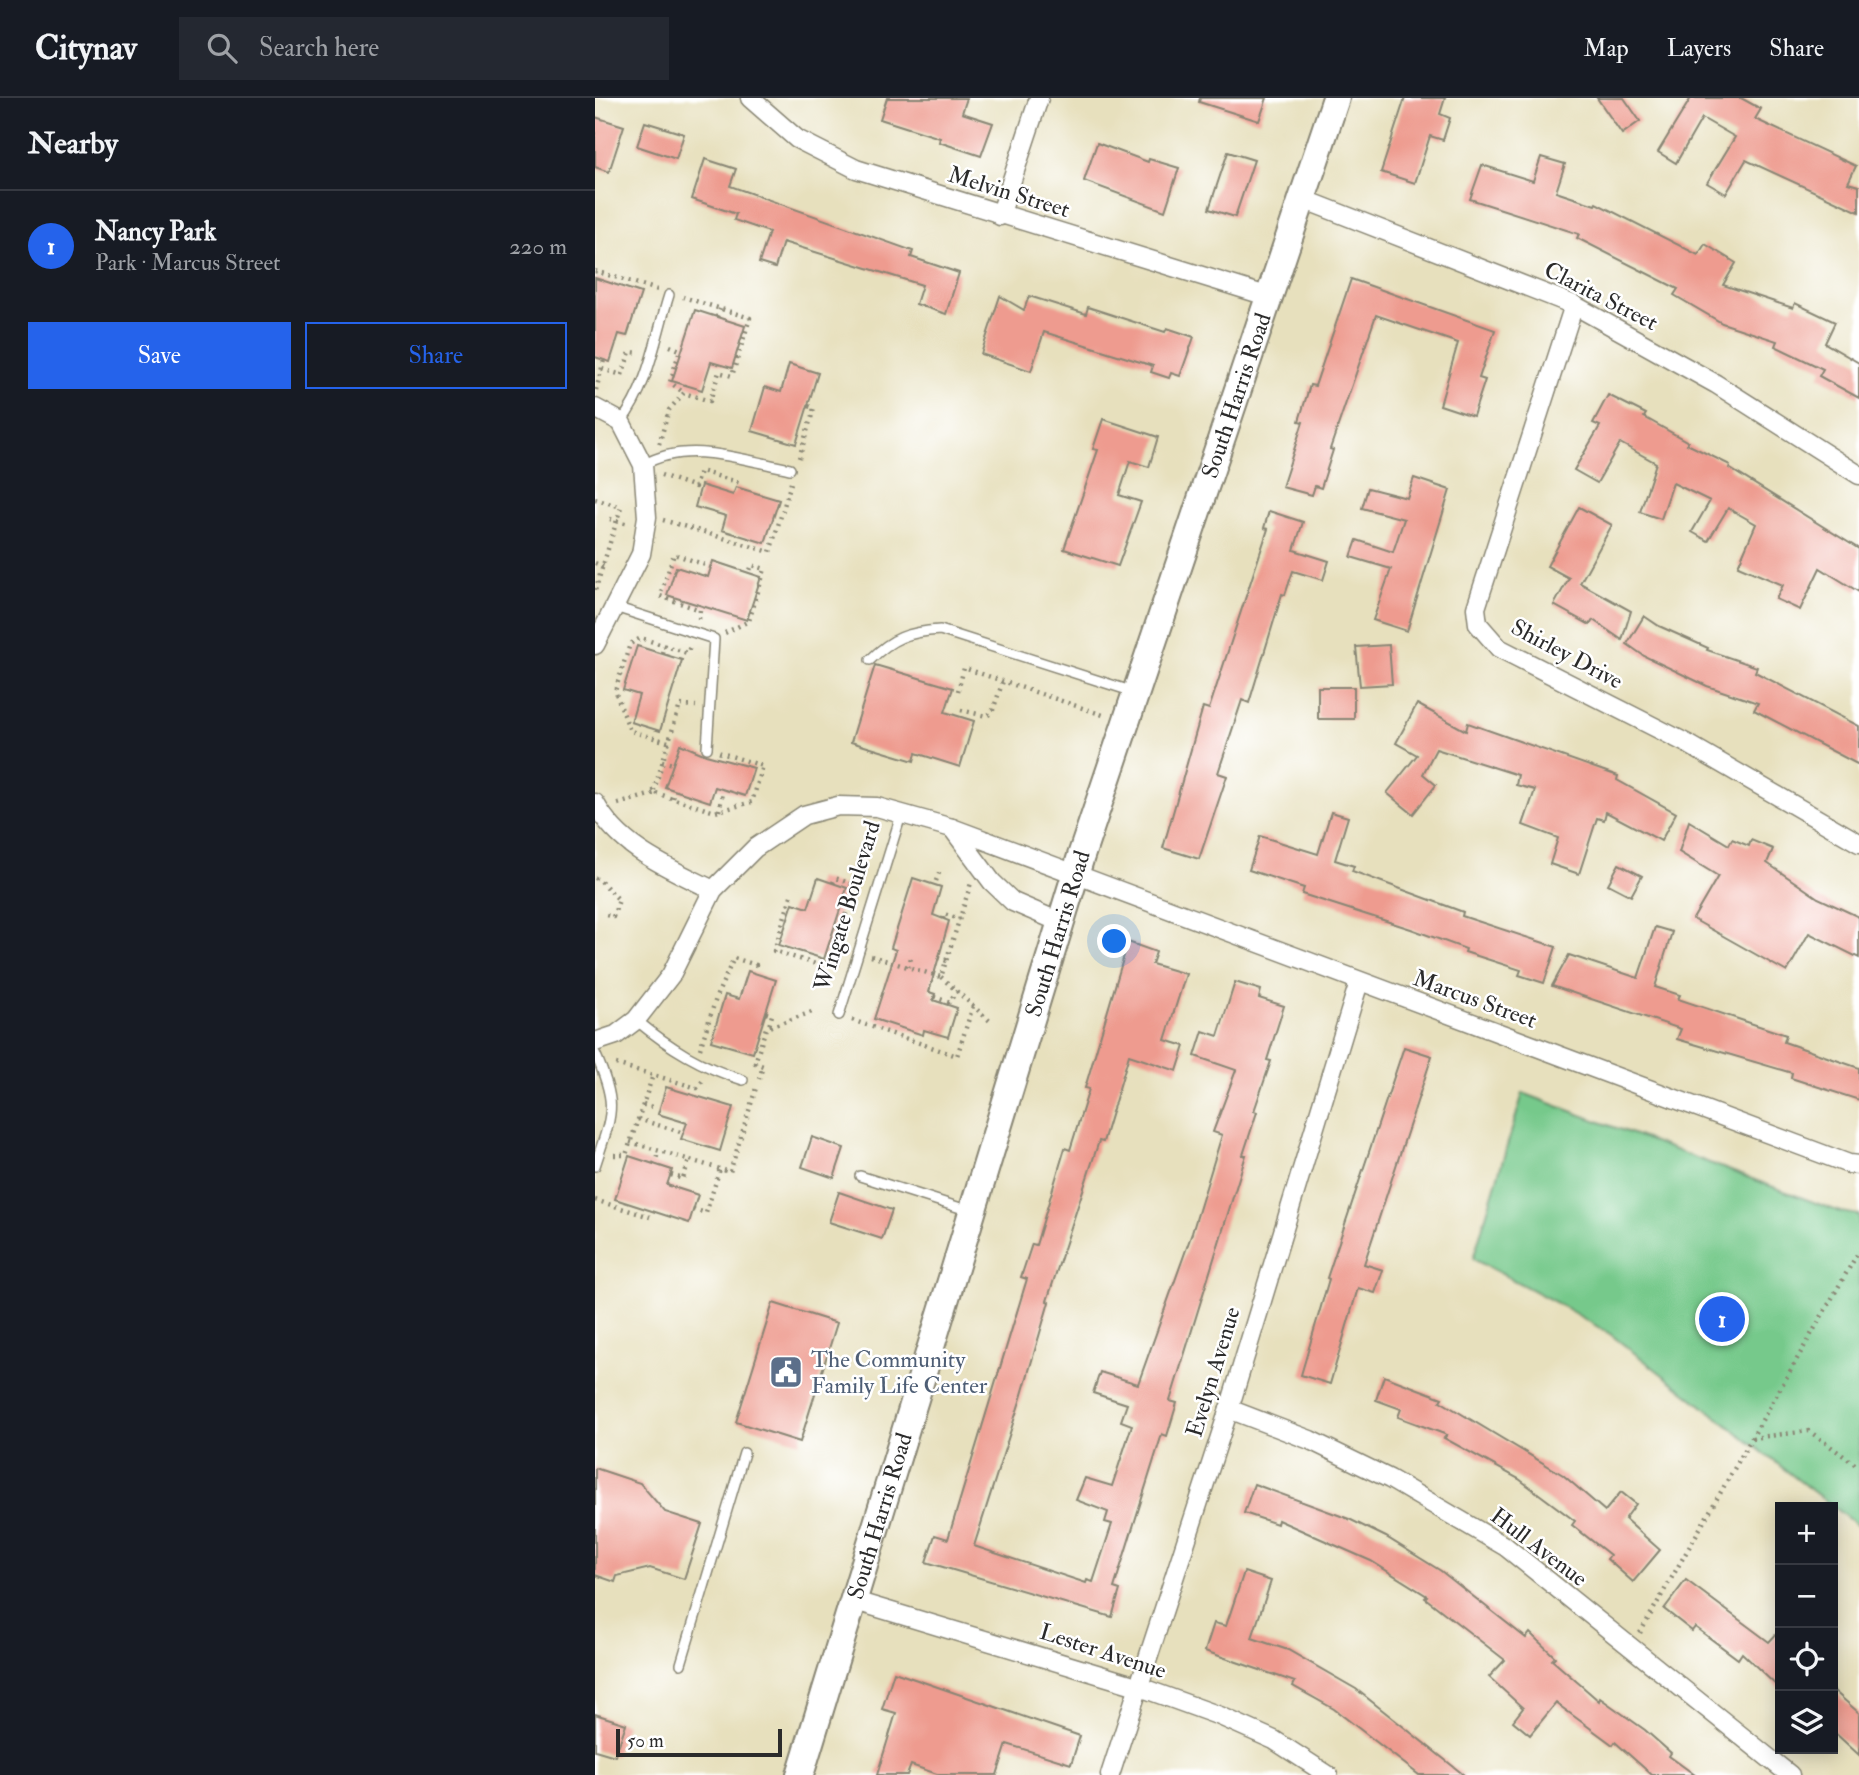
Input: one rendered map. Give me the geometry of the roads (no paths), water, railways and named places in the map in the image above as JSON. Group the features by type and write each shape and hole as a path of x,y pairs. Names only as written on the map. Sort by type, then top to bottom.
{"main road":[{"name":"South Harris Road","path":"800,1775 1076,876 1336,98"}],"street":[{"name":"Melvin Street","path":"750,98 797,139 856,169 1000,216 1270,297"},
{"path":"1000,216 1039,98"},
{"name":"Clarita Street","path":"1303,199 1574,305 1716,384 1859,475"},
{"name":"Shirley Drive","path":"1574,305 1476,608 1478,624 1499,648 1688,744 1859,843"},
{"path":"595,408 621,422 650,470 641,554 595,645"},
{"name":"Wingate Boulevard","path":"595,1042 615,1035 636,1020 671,975 713,890 755,848 804,815 855,804 902,812 952,828 1076,876"},
{"path":"603,805 601,813 639,852 713,890"},
{"path":"952,828 992,882 1013,902 1062,923"},
{"name":"Marcus Street","path":"1076,876 1849,1164 1859,1165"},
{"name":"Evelyn Avenue","path":"1110,1775 1229,1409 1359,982"},
{"name":"Hull Avenue","path":"1229,1409 1310,1440 1390,1479 1506,1547 1790,1775"},
{"name":"Lester Avenue","path":"852,1600 1137,1686 1274,1740 1328,1775"}],"lane":[{"path":"621,422 636,402 649,369 669,295"},
{"path":"650,470 658,456 708,453 790,469"},
{"path":"615,607 714,639 708,748"},
{"path":"870,660 889,641 940,630 1136,693"},
{"name":"Wingate Boulevard","path":"839,1015 902,812"},
{"path":"636,1020 676,1052 711,1070 743,1080"},
{"path":"595,1053 612,1099 612,1111 595,1166"},
{"path":"860,1176 972,1212"},
{"path":"681,1664 744,1453"}],"place":[{"name":"Nancy Park","path":"1722,1319"},
{"name":"The Community Family Life Center","path":"786,1372"}]}
